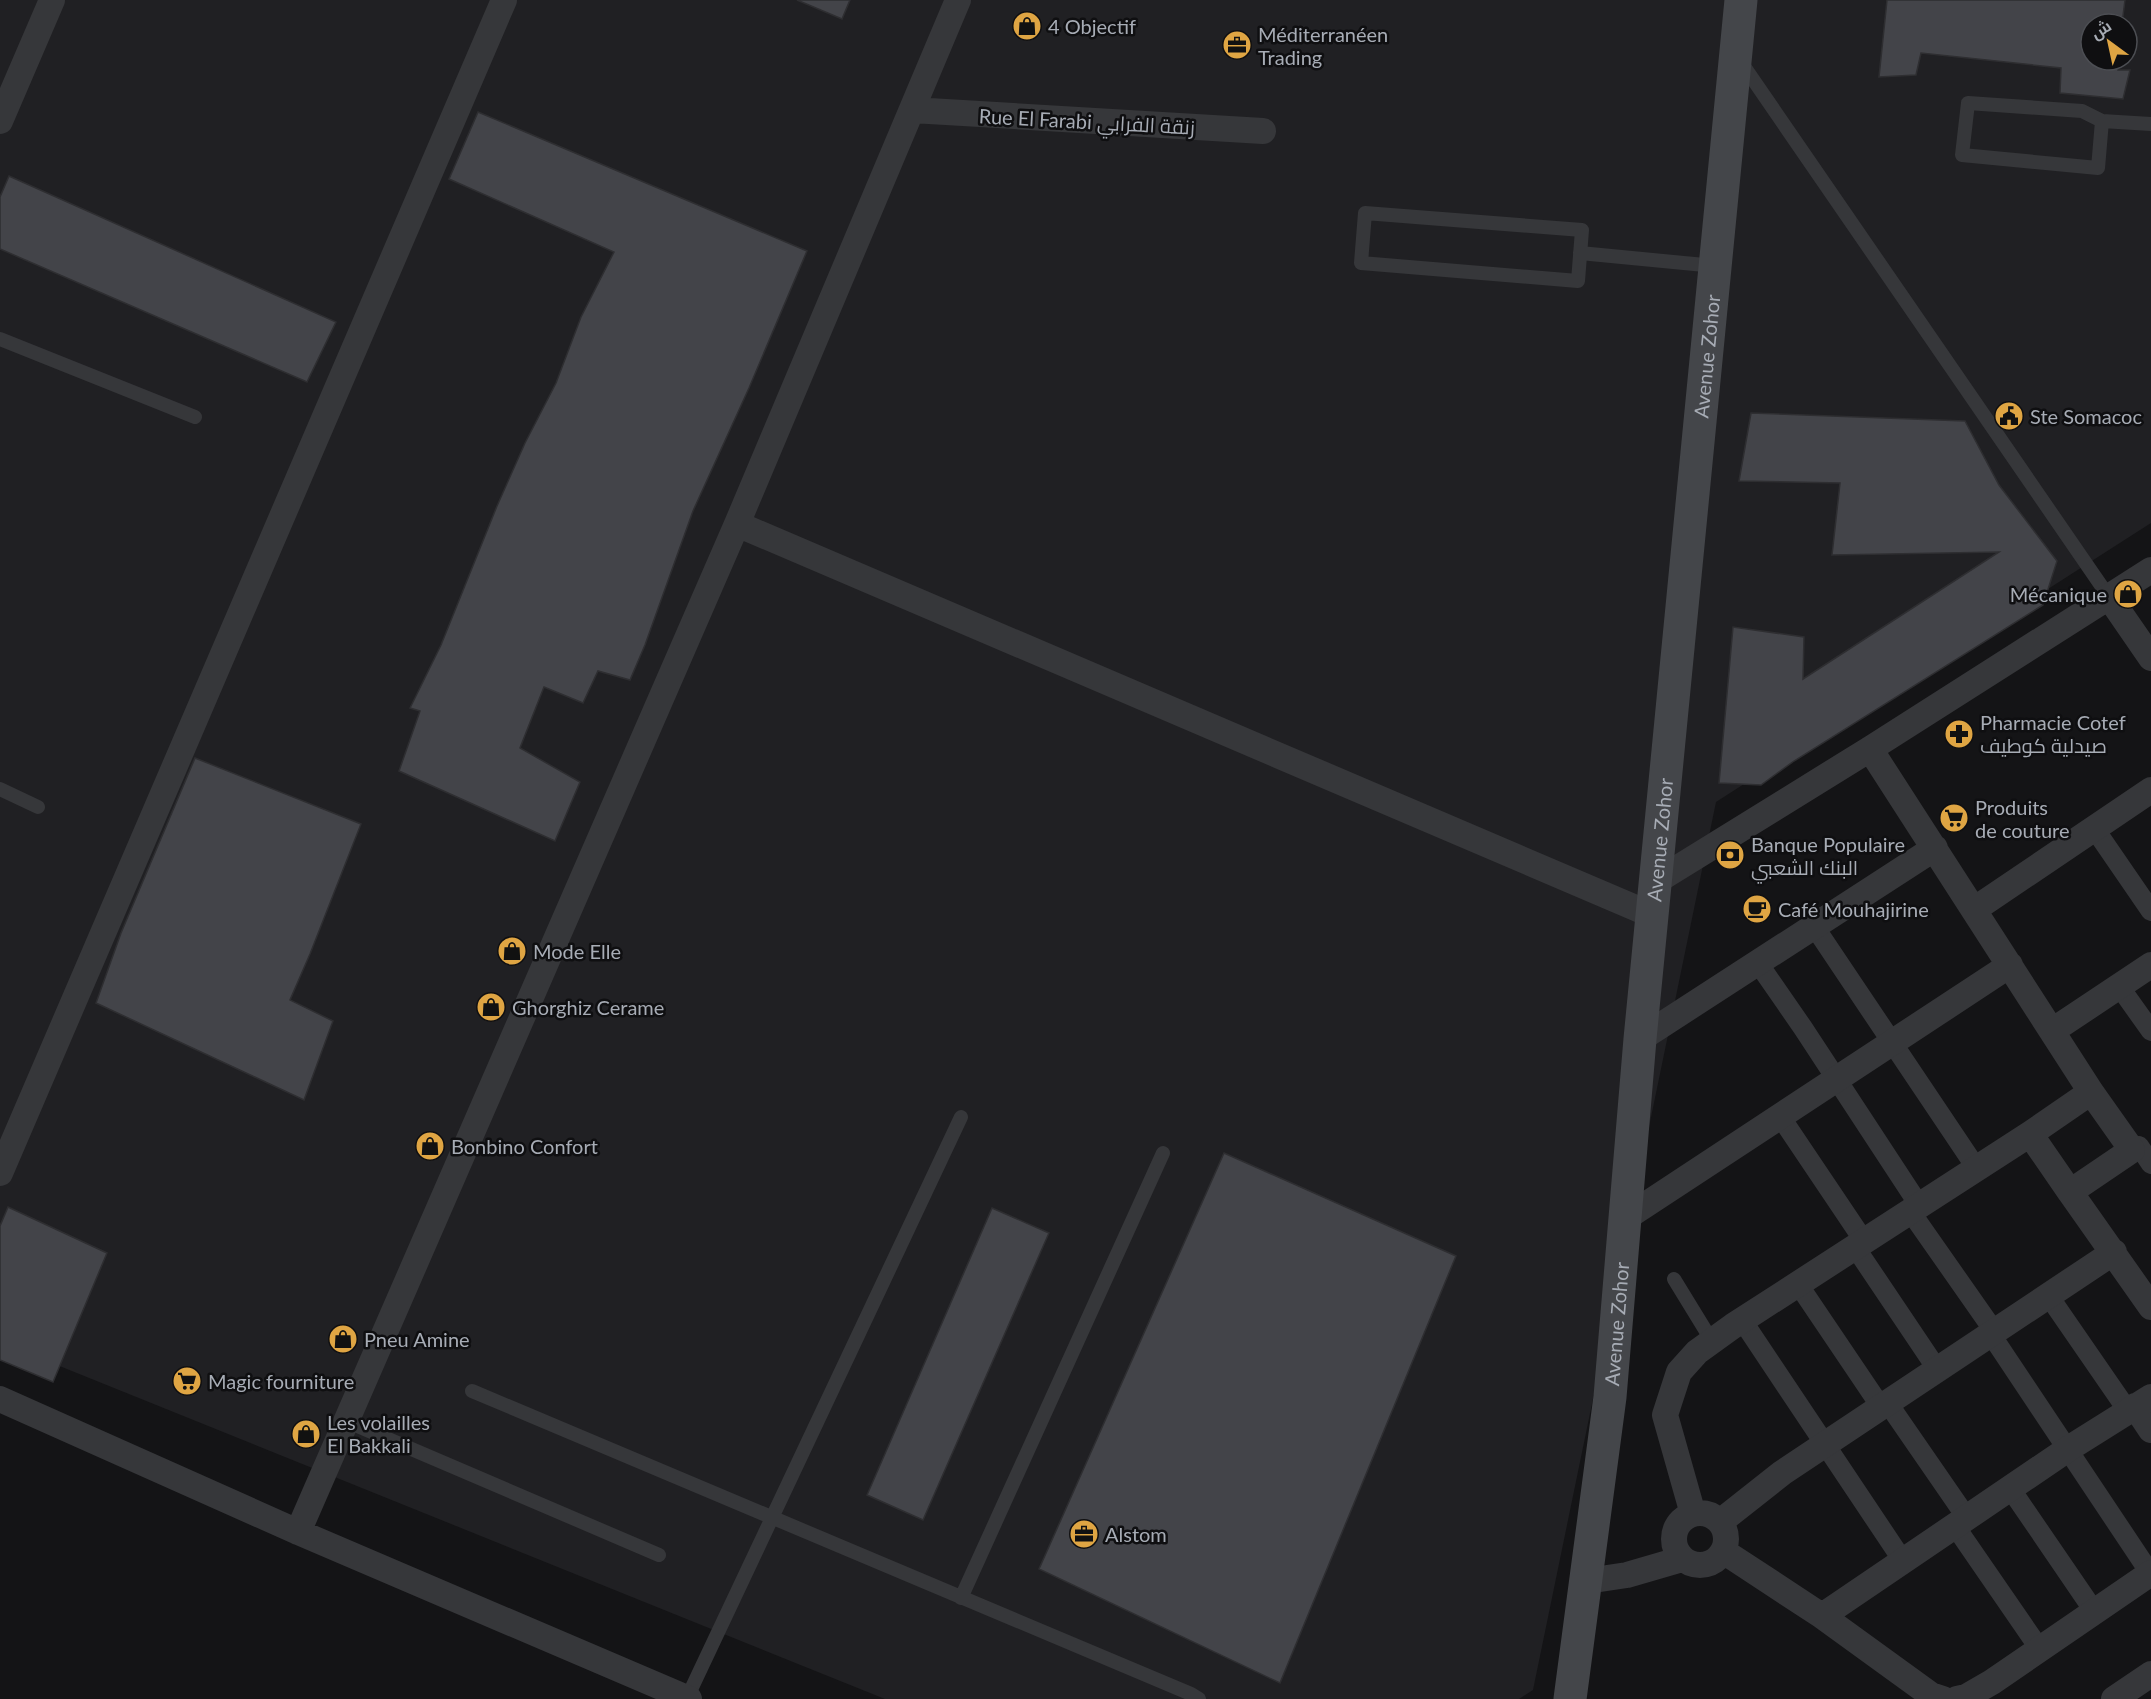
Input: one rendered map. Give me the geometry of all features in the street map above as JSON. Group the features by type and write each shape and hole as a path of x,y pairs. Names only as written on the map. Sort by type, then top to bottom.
{"main road":[{"name":"Avenue Zohor","path":"1569,1692 1587,1581 1610,1397 1640,1039 1741,0"}],"street":[{"path":"0,121 52,0"},
{"path":"0,1173 504,0"},
{"path":"298,1532 737,524 958,0"},
{"name":"Rue El Farabi زنقة الفرابي","path":"912,110 1263,131"},
{"path":"737,524 1652,915"},
{"path":"1655,882 1870,749 2151,570"},
{"path":"2109,597 2151,658"},
{"path":"1870,749 2091,1092 2143,1150 2070,1192"},
{"path":"1975,909 2151,790"},
{"path":"2094,828 2151,911"},
{"path":"1640,1039 1935,848"},
{"path":"1814,926 1977,1168"},
{"path":"1758,963 1836,1080 1992,1332 2151,1573 1992,1682 1966,1697 1956,1699"},
{"path":"1624,1219 2010,965"},
{"path":"2052,1030 2151,965"},
{"path":"2119,986 2151,1031"},
{"path":"1693,1514 1665,1415 1679,1372 1697,1352 1742,1320 2091,1092"},
{"path":"1780,1116 1938,1369"},
{"path":"2030,1134 2151,1307"},
{"path":"1720,1522 1782,1473 2114,1252"},
{"path":"1798,1284 1884,1405 1961,1522 2039,1648"},
{"path":"2048,1295 2138,1405 2151,1430"},
{"path":"1742,1320 1903,1561"},
{"path":"0,1399 298,1532 688,1699"},
{"path":"1822,1616 2068,1449 2138,1405"},
{"path":"2010,1488 2094,1611"},
{"path":"1693,1514 1707,1514 1720,1522 1725,1531 1726,1541 1724,1551 1718,1558 1710,1564 1700,1565 1690,1564 1682,1558 1677,1551 1674,1533 1684,1518 1693,1514"},
{"path":"1724,1551 1822,1616 1913,1683 1931,1695 1943,1699"},
{"path":"1587,1581 1627,1575 1682,1558"},
{"path":"2118,1698 2151,1674"}],"lane":[{"path":"1736,56 2109,597"},
{"path":"2102,121 2098,168 1962,155 1968,103 2082,111 2102,121 2151,124"},
{"path":"1365,213 1582,230 1580,253 1578,281 1361,263 1365,213"},
{"path":"1580,253 1715,266"},
{"path":"0,339 195,417"},
{"path":"0,789 38,807"},
{"path":"688,1699 961,1117"},
{"path":"961,1598 1163,1153"},
{"path":"1674,1280 1712,1341"},
{"path":"472,1391 1199,1699"},
{"path":"346,1421 658,1555"}],"shaded area":[{"path":"0,0 2151,0 2151,523 1716,802 1533,1690 1519,1699 885,1699 0,1342"}],"building":[{"path":"797,0 850,0 842,19"},
{"path":"1887,0 2125,0 2124,12 2079,12 2079,72 2130,72 2123,99 2060,93 2061,68 1921,53 1916,75 1879,77"},
{"path":"478,112 807,251 749,388 693,511 645,645 630,680 598,671 583,703 544,687 520,748 580,782 555,841 399,771 420,711 410,708 441,645 525,443 556,383 581,317 614,252 449,179"},
{"path":"9,176 336,322 307,382 0,249 0,197"},
{"path":"1751,413 1965,421 1999,485 2057,561 2043,605 1794,761 1761,785 1719,783 1733,627 1804,637 1803,679 1999,552 1832,555 1840,483 1739,481"},
{"path":"195,758 361,824 290,1000 333,1021 304,1100 96,1003 121,933"},
{"path":"1224,1153 1456,1256 1280,1683 1039,1569"},
{"path":"8,1207 107,1253 53,1382 0,1360 0,1226"},
{"path":"992,1208 1049,1233 923,1520 867,1495"}],"place":[{"name":"4 Objectif","path":"1027,26"},
{"name":"Méditerranéen Trading","path":"1237,45"},
{"name":"Ste Somacoc","path":"2009,416"},
{"name":"Mécanique","path":"2128,594"},
{"name":"Pharmacie Cotef صيدلية كوطيف","path":"1959,734"},
{"name":"Produits de couture","path":"1954,818"},
{"name":"Banque Populaire البنك الشعبي","path":"1730,855"},
{"name":"Café Mouhajirine","path":"1757,909"},
{"name":"Mode Elle","path":"512,951"},
{"name":"Ghorghiz Cerame","path":"491,1007"},
{"name":"Bonbino Confort","path":"430,1146"},
{"name":"Pneu Amine","path":"343,1339"},
{"name":"Magic fourniture","path":"187,1381"},
{"name":"Les volailles El Bakkali","path":"306,1434"},
{"name":"Alstom","path":"1084,1534"}]}
